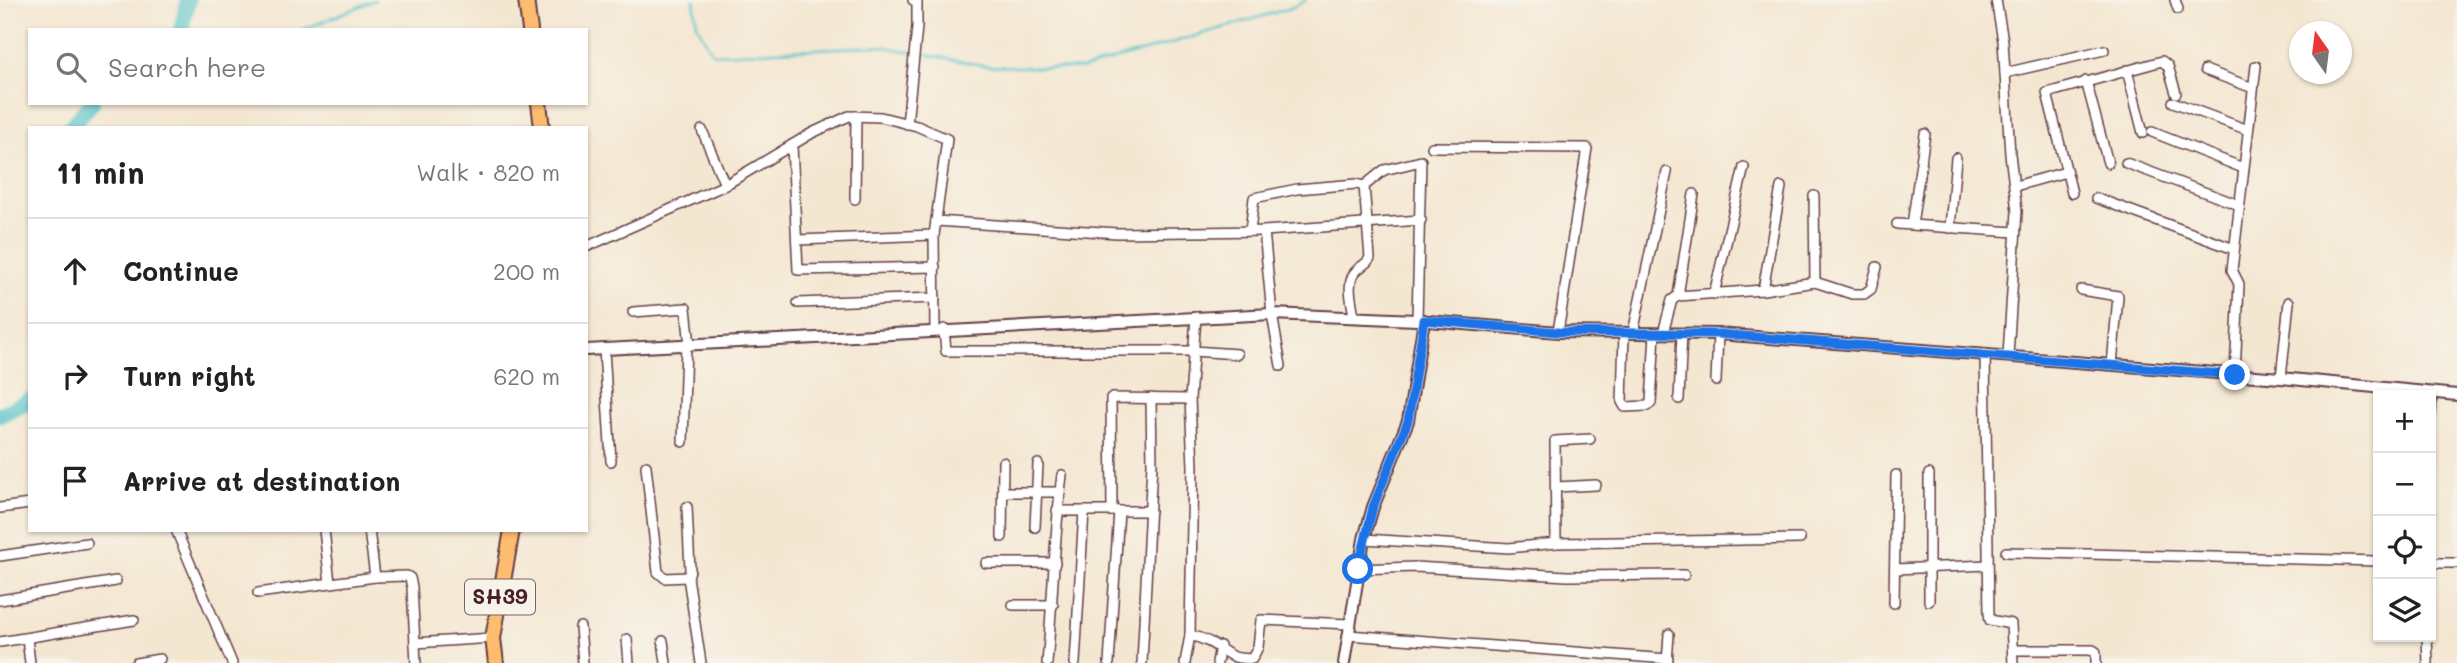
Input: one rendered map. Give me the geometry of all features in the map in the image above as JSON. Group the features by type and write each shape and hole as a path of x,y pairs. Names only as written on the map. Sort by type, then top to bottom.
{"main road":[{"path":"526,0 530,28"},
{"path":"539,105 542,126"},
{"name":"SH39","path":"496,663 493,638 512,532"}],"street":[{"path":"907,124 915,47 917,2 913,0"},
{"path":"1996,0 2003,41 2010,154 2017,211 2008,356"},
{"path":"2005,73 2104,50"},
{"path":"2072,193 2047,93 2164,61 2168,65 2175,97 2248,130"},
{"path":"2235,375 2239,284 2232,270 2256,66"},
{"path":"2206,69 2253,88"},
{"path":"2127,70 2148,132 2244,168"},
{"path":"2086,81 2108,163"},
{"path":"588,246 725,184 812,133 849,116 881,117 947,139 934,235 934,298 939,330 946,351 1193,351 1237,354"},
{"path":"855,199 856,116"},
{"path":"702,130 725,184"},
{"path":"1912,225 1925,134"},
{"path":"792,145 798,270 934,267"},
{"path":"1432,147 1587,148 1558,332"},
{"path":"1950,228 1956,158"},
{"path":"1344,663 1364,539 1373,507 1408,421 1420,320 1421,161 1384,170 1364,186"},
{"path":"2126,163 2239,205"},
{"path":"1714,294 1744,167"},
{"path":"1667,172 1628,333 1622,402 1625,407 1647,406 1651,403 1659,333 1672,300 1678,296 1763,290 1815,282 1852,294 1864,294 1871,289 1877,267"},
{"path":"2015,186 2066,172"},
{"path":"1250,231 1254,198 1297,189 1356,184 1364,186"},
{"path":"1354,316 1350,289 1352,277 1370,258 1364,186"},
{"path":"1763,290 1782,187"},
{"path":"1678,296 1694,194"},
{"path":"1814,197 1815,282"},
{"path":"2096,198 2234,249"},
{"path":"936,221 1117,233 1264,231 1421,220"},
{"path":"1897,224 2015,232"},
{"path":"1264,231 1272,314 1281,366"},
{"path":"797,240 934,235"},
{"path":"2081,290 2118,296 2112,365"},
{"path":"798,303 934,298"},
{"path":"2281,378 2289,302"},
{"path":"634,312 686,308 688,345 683,442"},
{"path":"588,350 1272,314 1420,320 1558,332 1718,334 2281,378 2402,390"},
{"path":"1185,663 1189,635 1194,466 1190,399 1196,317"},
{"path":"1679,399 1682,333"},
{"path":"1716,381 1718,334"},
{"path":"604,350 611,461"},
{"path":"1984,354 1989,618 1994,622 2011,624 2013,663"},
{"path":"2436,393 2457,396"},
{"path":"1109,663 1115,511 1111,398 1190,399"},
{"path":"1142,663 1152,464 1151,398"},
{"path":"1556,543 1555,441 1590,439"},
{"path":"1002,537 1003,462"},
{"path":"1035,527 1038,464"},
{"path":"646,466 658,572 665,578 688,577"},
{"path":"1929,474 1929,601"},
{"path":"1047,663 1062,475"},
{"path":"1894,603 1896,475"},
{"path":"1556,487 1596,485"},
{"path":"1003,492 1060,492"},
{"path":"0,508 28,504"},
{"path":"687,507 688,577 701,663"},
{"path":"1058,511 1150,511"},
{"path":"1075,663 1084,511"},
{"path":"177,532 232,663"},
{"path":"324,532 330,583"},
{"path":"369,532 375,577"},
{"path":"1364,539 1509,548 1556,543 1800,539"},
{"path":"0,556 87,543"},
{"path":"2006,552 2373,561"},
{"path":"986,563 1055,563"},
{"path":"2436,563 2457,563"},
{"path":"1895,569 1988,565"},
{"path":"1358,569 1415,567 1567,576 1684,575"},
{"path":"258,593 375,577 407,576 410,578 416,663"},
{"path":"0,600 116,581"},
{"path":"1013,605 1053,605"},
{"path":"0,642 134,620"},
{"path":"1189,635 1220,646 1232,657 1252,659 1258,647 1261,620 1668,661 1669,634"},
{"path":"580,626 583,663"},
{"path":"27,638 30,663"},
{"path":"415,643 493,638"},
{"path":"627,639 629,663"},
{"path":"663,641 666,663"},
{"path":"2427,642 2428,663"},
{"path":"1217,663 1220,646"},
{"path":"2013,650 2092,650 2096,652 2096,663"},
{"path":"136,663 160,659"}],"waterway":[{"path":"181,28 188,0"},
{"path":"307,28 375,0"},
{"path":"694,0 697,25 713,54 880,46 912,52"},
{"path":"918,53 987,66 1083,69 1294,7 1306,0"},
{"path":"72,126 90,105"},
{"path":"0,415 28,401"}],"route":[{"path":"1358,569 1373,507 1408,421 1424,320 1558,332 1718,334 2235,375"}]}
